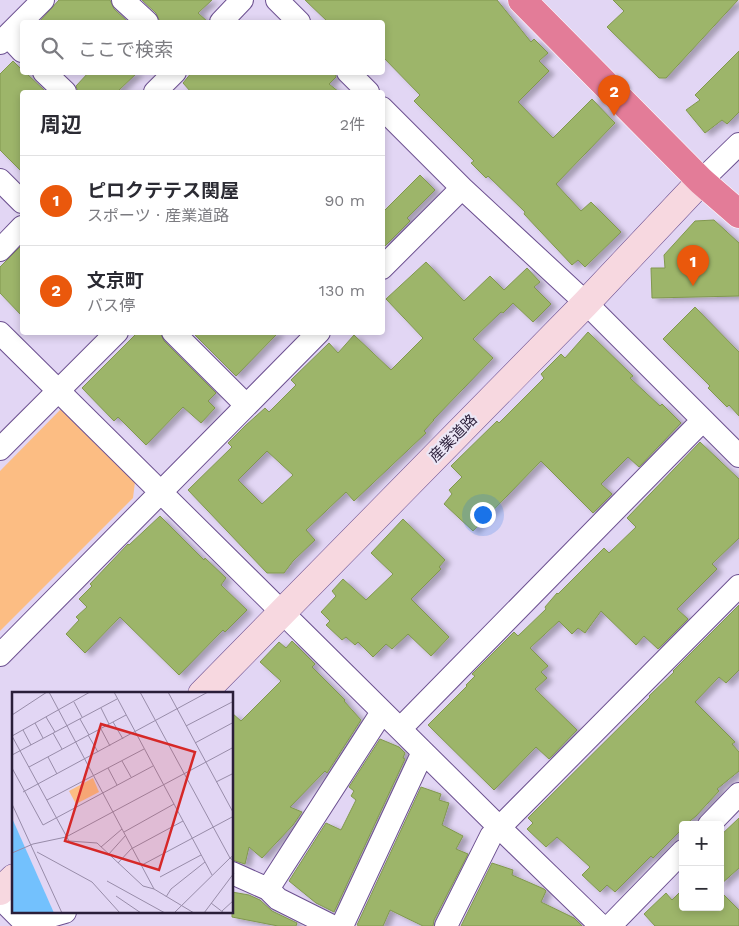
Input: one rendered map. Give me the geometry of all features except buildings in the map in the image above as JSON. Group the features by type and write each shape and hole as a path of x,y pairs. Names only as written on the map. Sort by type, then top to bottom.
{"highway":[{"path":"522,0 702,181 739,214"}],"street":[{"path":"27,20 42,0"},
{"path":"123,0 145,20"},
{"path":"223,20 242,0"},
{"path":"276,0 297,20"},
{"path":"10,43 20,30"},
{"path":"47,75 63,90"},
{"path":"157,90 172,75"},
{"path":"385,111 462,188 586,304 739,456"},
{"path":"702,181 739,144"},
{"path":"0,180 20,200"},
{"name":"産業道路","path":"204,692 586,304 702,181"},
{"path":"385,265 462,188"},
{"path":"0,250 20,229"},
{"path":"0,333 422,752 601,926"},
{"path":"0,448 114,335"},
{"path":"176,335 246,405"},
{"path":"0,655 316,335"},
{"path":"400,729 703,420"},
{"path":"446,926 491,836 739,586"},
{"path":"268,889 382,712"},
{"path":"342,926 422,752"},
{"path":"713,821 739,794"},
{"path":"610,926 679,856"},
{"path":"234,873 268,889 278,900 332,926"},
{"path":"0,891 12,880"},
{"path":"0,898 12,910"},
{"path":"16,914 22,920 33,921 58,914"}],"shaded area":[{"path":"62,408 135,482 133,498 0,631 0,471"}],"place":[{"name":"文京町","path":"614,116"},
{"name":"ピロクテテス関屋","path":"693,286"}]}
